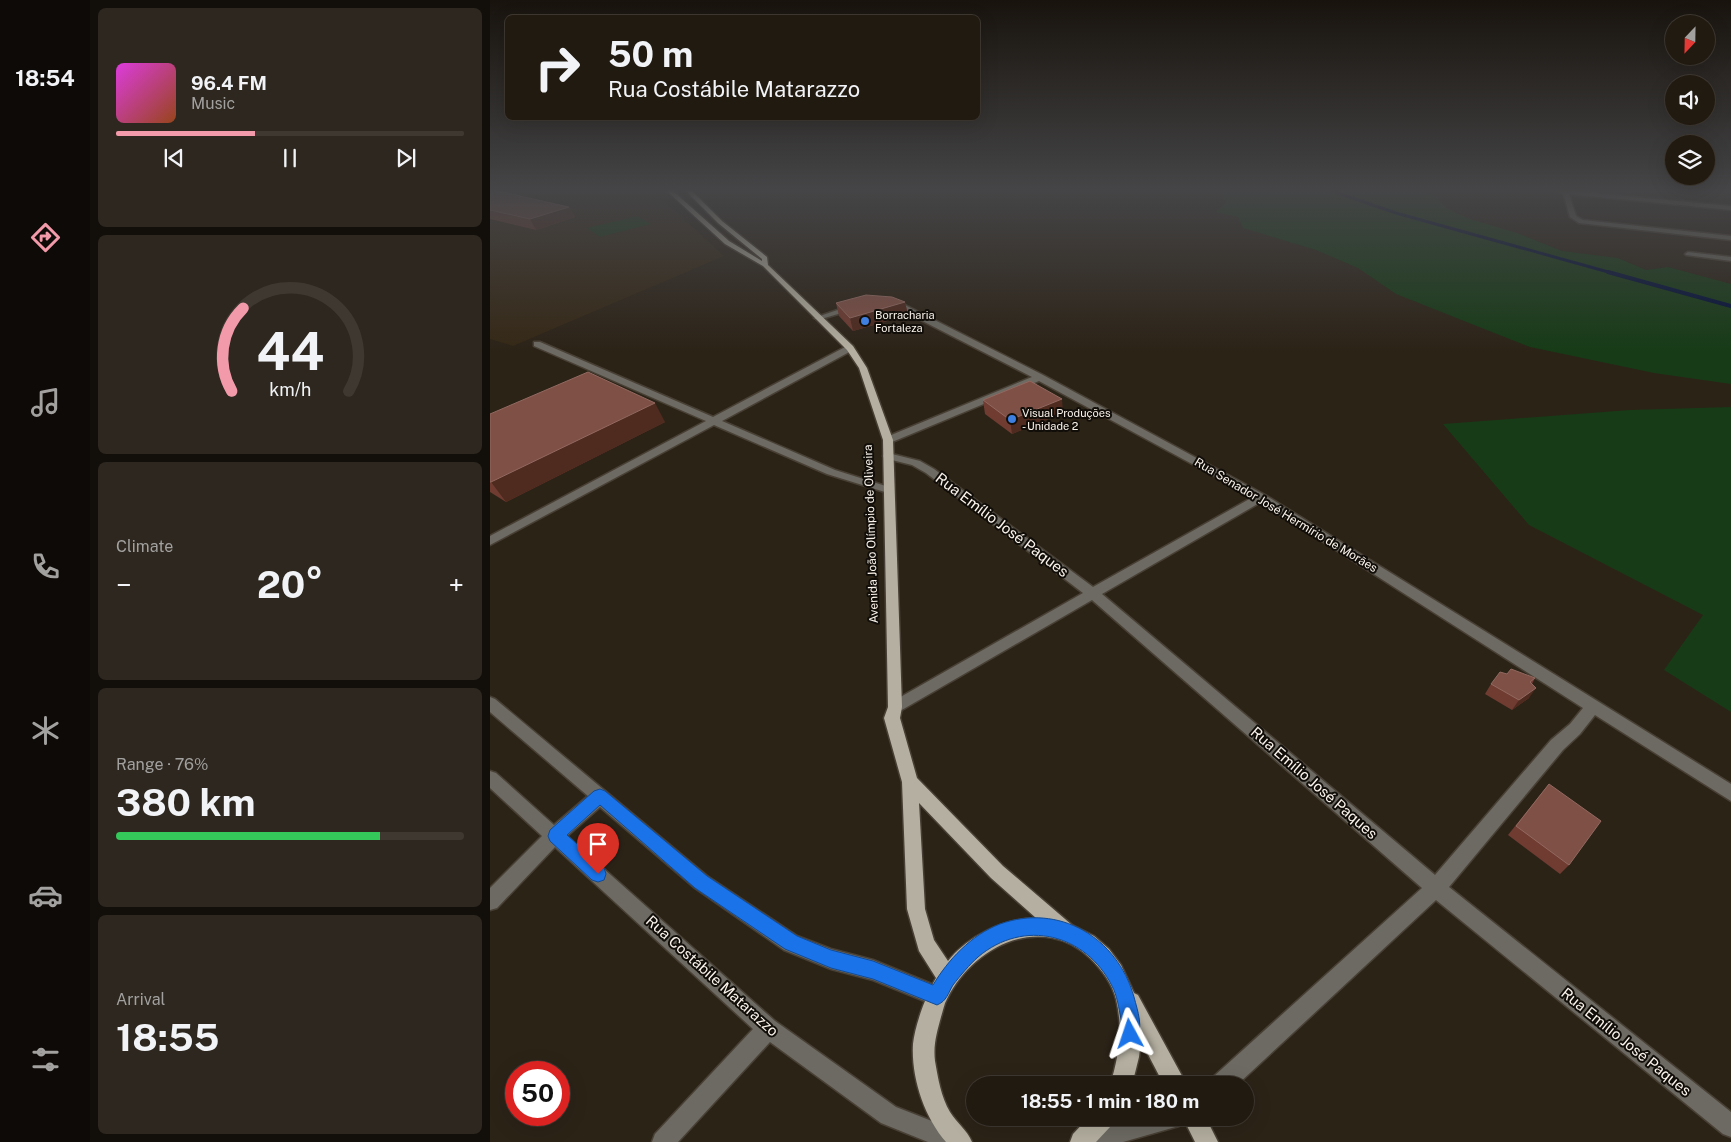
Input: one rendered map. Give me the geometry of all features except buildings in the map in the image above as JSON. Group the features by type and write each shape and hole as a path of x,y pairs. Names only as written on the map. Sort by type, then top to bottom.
{"main road":[{"name":"Avenida João Olímpio de Oliveira","path":"731,244 754,261 764,265 850,348 863,368 888,448 895,707 892,718 910,782 916,909 926,944 942,987"},
{"name":"Avenida João Olímpio de Oliveira","path":"748,244 765,258 764,265"},
{"name":"Avenida João Olímpio de Oliveira","path":"910,782 997,872 1065,930"},
{"path":"962,1142 942,1120 929,1089 924,1042 942,987 972,950 1002,932 1034,926 1065,930 1087,942 1106,960 1171,1076"},
{"path":"1121,984 1131,1021 1129,1062 1124,1076"},
{"path":"1083,1141 1096,1126"},
{"path":"1198,1126 1207,1142"}],"street":[{"path":"1688,254 1731,259"},
{"name":"Rua Senador José Hermírio de Morães","path":"878,302 900,306 1040,377 1261,497 1731,793"},
{"path":"818,318 863,304"},
{"path":"537,344 831,472 888,490"},
{"path":"490,541 850,348"},
{"path":"888,448 1040,377"},
{"name":"Rua Emílio José Paques","path":"888,448 930,471 1093,594 1436,888 1731,1126"},
{"path":"895,707 1261,497"},
{"path":"490,703 701,882 791,943 831,959 942,987"},
{"path":"1231,1076 1436,888 1557,745 1574,729 1593,706"},
{"name":"Rua Costábile Matarazzo","path":"490,778 768,1028 889,1115 958,1142"},
{"path":"490,901 555,836 600,796"},
{"path":"663,1142 768,1028"},
{"path":"1083,1141 1140,1126"}],"shaded area":[{"path":"490,244 711,244 724,256 513,346 490,339"}],"green space":[{"path":"1297,244 1545,244 1562,251 1618,258 1646,270 1668,267 1731,284 1731,384 1654,373 1530,347 1396,294 1358,268 1316,250"},
{"path":"1731,407 1731,712 1664,670 1703,615 1529,525 1443,424 1630,410"}],"waterway":[{"path":"1509,244 1612,273"},
{"path":"1608,272 1731,306"}],"place":[{"name":"Borracharia Fortaleza","path":"865,321"},
{"name":"Visual Produções - Unidade 2","path":"1012,419"}],"route":[{"path":"598,874 555,836 600,796 701,882 791,943 831,959 873,970 937,996 947,978 972,950 1002,932 1034,926 1065,930 1087,942 1106,960 1121,984 1131,1021 1130,1034"}]}
